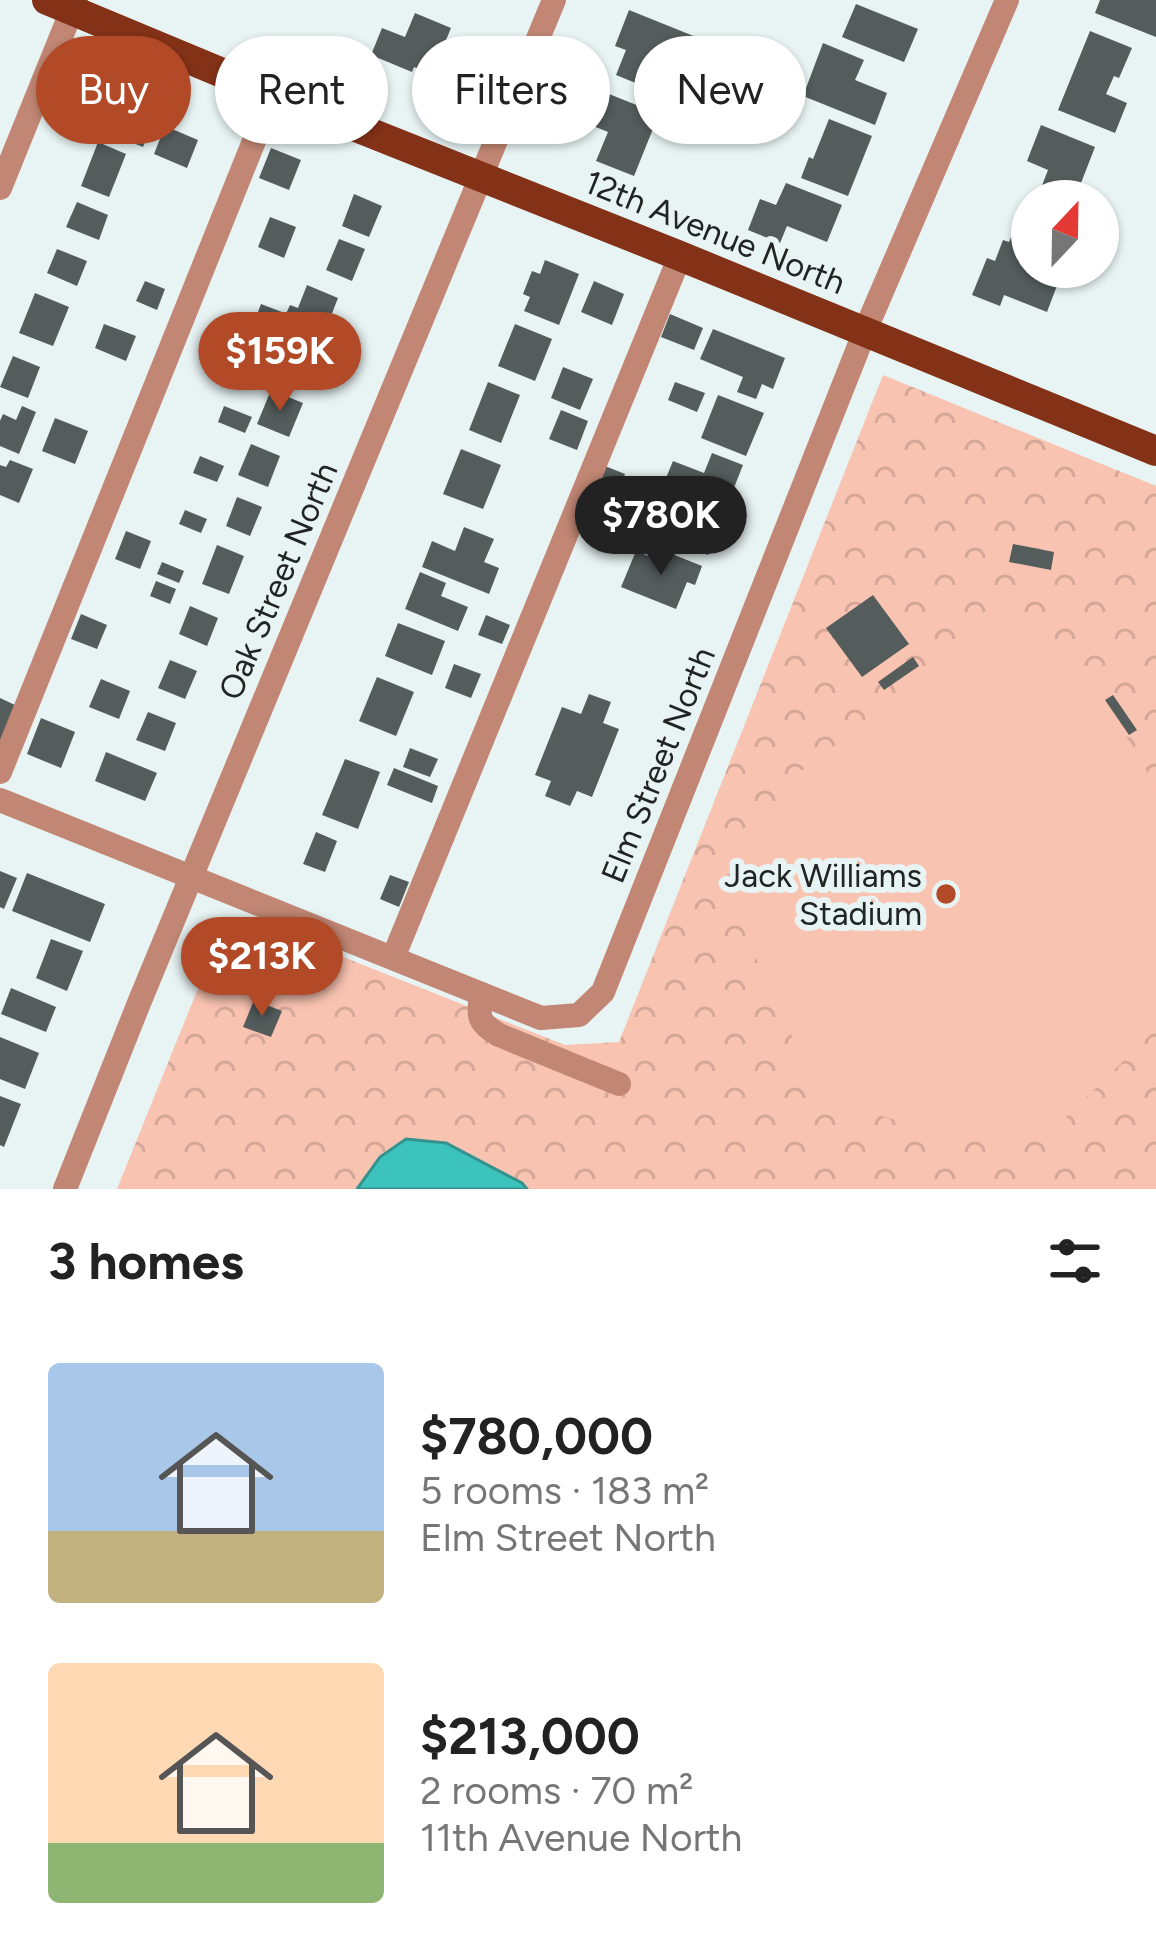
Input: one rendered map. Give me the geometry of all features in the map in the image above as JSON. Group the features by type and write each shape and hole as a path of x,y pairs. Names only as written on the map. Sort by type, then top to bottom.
{"main road":[{"name":"12th Avenue North","path":"65,4 215,69"},
{"name":"12th Avenue North","path":"388,140 1156,451"}],"street":[{"name":"Oak Street North","path":"65,1189 554,0"},
{"name":"Elm Street North","path":"481,994 541,1018 579,1015 603,992 865,331 1007,0"},
{"path":"0,188 65,4"},
{"path":"0,772 253,144"},
{"path":"393,958 680,256"},
{"path":"0,800 481,994 478,1016 485,1026 619,1084"}],"green space":[{"path":"883,375 1156,486 1156,1189 117,1189 224,924 234,921 265,926 565,1045 619,1042"},
{"name":"Jack Williams Stadium","path":"993,624 1051,633 1132,745 1156,788 1156,1029 1047,1136 937,1133 820,1097 735,912 735,877 788,781"}],"water":[{"path":"406,1139 446,1143 527,1189 357,1189 380,1157"}],"building":[{"path":"1100,0 1156,0 1156,37 1095,13"},
{"path":"856,4 918,29 904,62 842,37"},
{"path":"629,10 694,36 634,36 634,82 616,75 626,50 615,46"},
{"path":"415,13 451,28 448,36 412,36 412,72 388,62 388,36 379,36 382,28 405,37"},
{"path":"1090,31 1132,48 1106,94 1127,103 1115,133 1058,110"},
{"path":"823,43 864,60 855,80 887,93 875,125 806,97"},
{"path":"610,94 634,104 634,144 647,144 634,176 596,161 603,144 610,144"},
{"path":"829,119 872,136 848,196 801,178"},
{"path":"1041,125 1095,147 1082,180 1044,180 1048,170 1027,161"},
{"path":"191,137 198,140 187,168 154,154 158,144 191,144"},
{"path":"97,144 126,154 109,197 81,186"},
{"path":"271,148 301,160 289,190 259,178"},
{"path":"786,183 842,205 827,242 787,226 780,243 748,230 760,199 776,205"},
{"path":"354,194 382,206 369,237 342,226"},
{"path":"77,202 108,215 99,240 66,227"},
{"path":"270,217 296,227 284,258 258,247"},
{"path":"1011,237 1011,288 1056,288 1047,312 1004,295 1000,306 972,295 987,258 995,261 1003,240 1009,242"},
{"path":"339,239 365,249 352,281 326,270"},
{"path":"57,249 87,261 77,286 47,273"},
{"path":"545,260 579,274 559,325 524,311 530,297 523,294 532,271 540,274"},
{"path":"145,281 165,289 157,310 136,301"},
{"path":"594,281 624,294 612,325 581,312"},
{"path":"307,285 338,298 324,334 284,318 290,305 298,308"},
{"path":"35,293 69,307 53,346 19,333"},
{"path":"261,304 282,312 275,328 255,320"},
{"path":"670,314 703,328 694,350 661,337"},
{"path":"104,324 136,336 126,361 95,348"},
{"path":"515,324 552,339 535,381 498,366"},
{"path":"713,329 785,358 773,389 762,384 756,399 737,392 743,377 700,359"},
{"path":"291,338 324,351 309,387 277,374"},
{"path":"13,356 40,367 28,398 0,387"},
{"path":"243,357 264,365 258,381 237,372"},
{"path":"563,367 593,379 580,410 551,398"},
{"path":"488,382 520,395 501,443 469,430"},
{"path":"675,382 705,393 697,412 668,400"},
{"path":"271,390 303,403 289,437 257,424"},
{"path":"718,395 764,413 746,456 701,438"},
{"path":"22,406 36,412 19,454 0,446 0,421 3,414 16,420"},
{"path":"224,406 252,417 245,433 218,422"},
{"path":"561,410 588,421 577,450 549,439"},
{"path":"55,418 88,431 75,464 42,451"},
{"path":"251,444 280,456 268,487 238,475"},
{"path":"461,449 501,465 483,509 443,494"},
{"path":"712,453 743,465 728,503 666,478 673,461 704,473"},
{"path":"200,456 224,466 217,482 193,473"},
{"path":"10,460 33,469 19,503 0,495 0,465 6,467"},
{"path":"605,466 625,474 616,497 596,489"},
{"path":"237,497 262,507 250,536 226,526"},
{"path":"666,497 722,519 708,555 652,533"},
{"path":"610,503 634,513 627,530 603,520"},
{"path":"185,510 207,519 201,533 179,524"},
{"path":"464,527 494,539 484,562 499,568 489,594 422,567 432,541 455,551"},
{"path":"126,531 151,541 140,569 115,559"},
{"path":"1013,544 1054,552 1051,570 1009,562"},
{"path":"217,545 244,556 229,594 202,584"},
{"path":"636,551 668,564 672,554 702,566 695,585 687,582 676,609 621,587"},
{"path":"162,562 184,571 179,583 157,574"},
{"path":"420,572 446,583 441,596 468,607 458,631 405,609"},
{"path":"156,581 176,589 170,604 150,596"},
{"path":"873,595 909,644 862,677 826,628"},
{"path":"190,606 218,618 207,646 179,634"},
{"path":"81,614 107,625 97,649 71,639"},
{"path":"486,615 510,625 502,644 478,635"},
{"path":"398,623 445,641 432,675 385,656"},
{"path":"913,657 919,666 884,690 878,682"},
{"path":"170,660 197,671 185,699 158,688"},
{"path":"454,664 481,674 471,698 445,688"},
{"path":"377,677 414,692 396,736 359,721"},
{"path":"101,679 130,691 119,719 89,707"},
{"path":"589,694 611,702 603,723 619,729 592,797 577,791 570,806 545,796 551,781 535,775 562,707 581,714"},
{"path":"1113,695 1137,730 1129,735 1105,700"},
{"path":"0,698 15,705 0,742"},
{"path":"148,712 176,723 165,751 136,740"},
{"path":"41,718 75,732 61,768 27,754"},
{"path":"410,748 438,759 430,777 403,767"},
{"path":"106,752 157,773 145,801 95,781"},
{"path":"345,759 380,772 358,829 322,815"},
{"path":"394,768 438,786 432,803 387,785"},
{"path":"316,832 337,841 325,872 303,864"},
{"path":"0,871 17,878 4,909 0,907"},
{"path":"27,873 105,904 90,942 12,911"},
{"path":"390,875 409,882 399,907 380,899"},
{"path":"51,939 83,951 67,991 36,978"},
{"path":"11,988 56,1007 46,1032 1,1014"},
{"path":"254,1000 282,1011 271,1037 243,1027"},
{"path":"0,1037 39,1053 25,1089 0,1079"},
{"path":"0,1096 21,1104 4,1147 0,1145"}],"place":[{"name":"Jack Williams Stadium","path":"946,894"}]}
